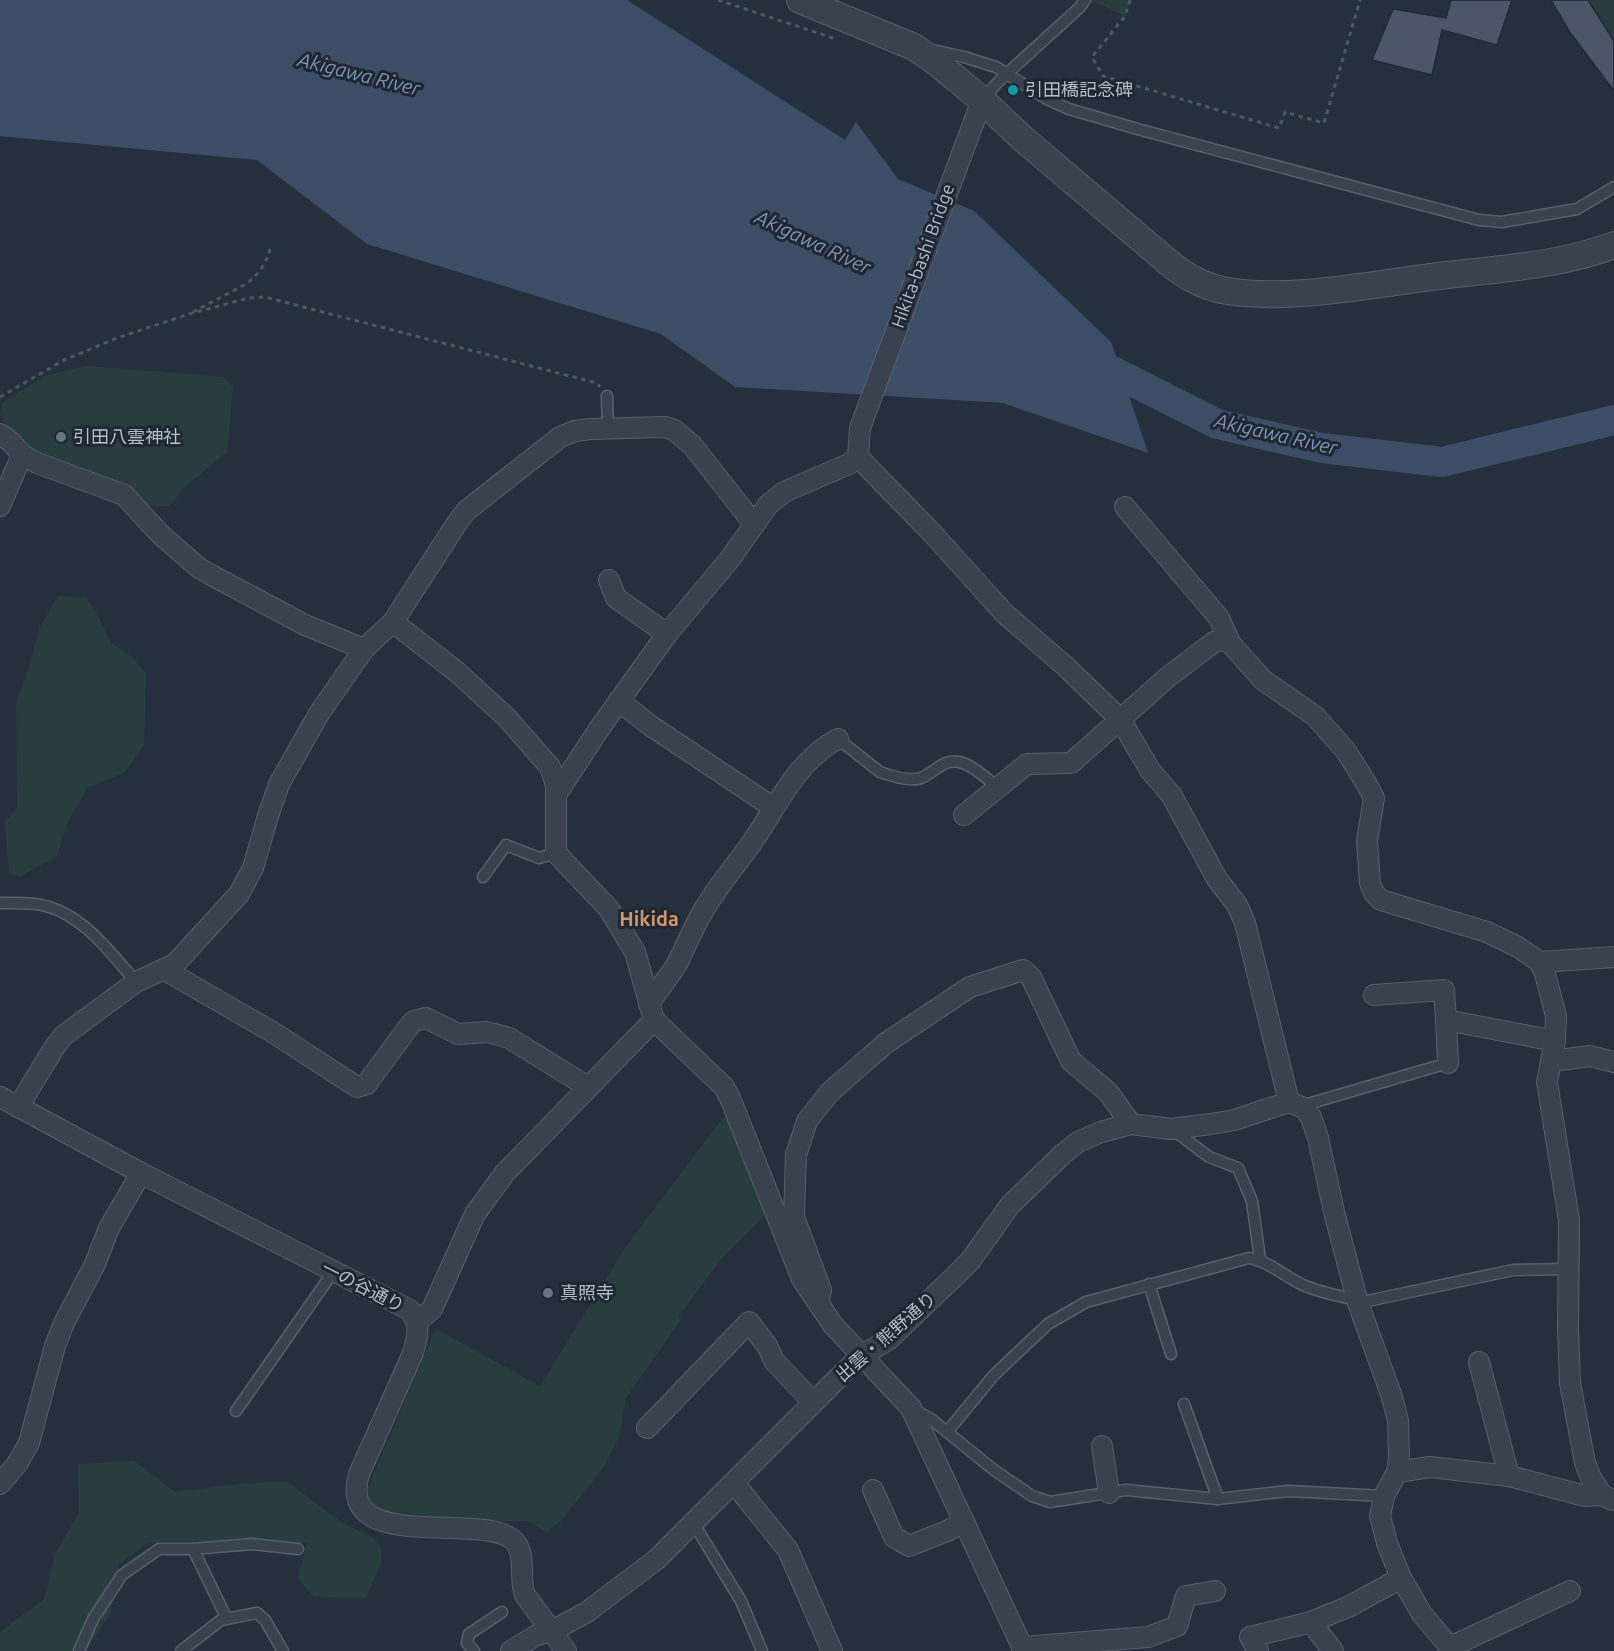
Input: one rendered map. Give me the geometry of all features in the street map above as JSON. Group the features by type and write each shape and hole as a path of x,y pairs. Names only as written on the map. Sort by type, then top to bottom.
{"street":[{"path":"800,0 914,47 936,62 978,108 1022,138 1174,267 1200,283 1225,291 1306,292 1568,260 1614,245"},
{"name":"Hikita-bashi Bridge","path":"858,457 860,428 978,108"},
{"path":"18,1107 63,1036 135,982 176,964 239,894 254,868 267,816 279,784 320,712 364,649 393,622 466,511 560,437 575,431 656,426 674,430 692,445 754,524"},
{"path":"0,434 11,442 22,455 37,463 124,495 161,535 199,568 305,625 364,649"},
{"path":"0,506 22,455"},
{"path":"556,795 667,634 730,559 768,505 784,492 839,469 858,457 920,520 1005,614 1064,665 1120,719 1150,770 1172,796 1217,879 1237,905 1245,923 1295,1104 1311,1117 1318,1138 1335,1216 1358,1302 1398,1420 1397,1472 1384,1496 1380,1516 1387,1543 1401,1578 1422,1614 1452,1649 1570,1591"},
{"path":"1125,507 1219,618 1230,643 1263,680 1314,716 1346,751 1374,798 1366,841 1370,883 1374,893 1381,900 1487,932 1518,947 1540,962 1556,1016 1555,1041 1547,1082 1569,1220 1570,1383 1585,1463 1591,1478 1608,1498"},
{"path":"609,580 615,598 667,634"},
{"path":"393,622 457,672 507,718 550,767 556,795 556,853 609,909 635,952 651,1012 724,1087 802,1279 833,1325 911,1408 1023,1649 1150,1644 1177,1626 1186,1596 1215,1591"},
{"path":"964,815 1027,764 1071,763 1168,677 1214,642 1222,640 1230,643"},
{"path":"619,701 651,726 774,808"},
{"path":"418,1322 432,1309 476,1214 491,1190 588,1087 651,1012 718,886 753,842 774,808 805,766 824,746 838,740"},
{"path":"1540,962 1614,957"},
{"path":"165,970 274,1033 357,1088 362,1087 371,1078 410,1025 414,1021 426,1018 458,1035 487,1032 509,1038 588,1087"},
{"path":"818,1303 821,1290 794,1217 796,1155 807,1121 830,1092 886,1043 970,987 1023,970 1031,977 1071,1060 1108,1092 1131,1124"},
{"path":"1374,995 1444,990 1448,1063"},
{"path":"1446,1020 1555,1041"},
{"path":"1552,1061 1590,1056 1614,1062"},
{"name":"一の谷通り","path":"0,1097 141,1173 410,1310 418,1322 418,1335 413,1353 359,1474 356,1485 357,1500 366,1514 378,1521 495,1532 512,1539 520,1549 521,1585 525,1595 566,1651"},
{"name":"出雲・熊野通り","path":"511,1651 535,1636 552,1631 587,1612 657,1559 862,1355 888,1340 955,1276 970,1261 1011,1204 1078,1142 1101,1132 1131,1124 1172,1129 1234,1120 1295,1104"},
{"path":"0,1484 17,1464 29,1443 55,1346 64,1323 95,1264 109,1228 141,1173"},
{"path":"647,1428 748,1322 768,1347 774,1361 813,1402"},
{"path":"1479,1362 1509,1476"},
{"path":"1102,1446 1109,1493"},
{"path":"1397,1472 1430,1467 1509,1476 1584,1496 1608,1498"},
{"path":"734,1483 788,1550 832,1651"},
{"path":"873,1490 894,1537 909,1546 964,1522"},
{"path":"1258,1651 1250,1636 1311,1622 1350,1606 1401,1578"},
{"path":"1311,1622 1333,1651"}],"lane":[{"path":"978,108 1008,73 1085,0"},
{"path":"914,47 964,57 996,67 1045,98 1070,109 1479,220 1502,222 1577,209 1614,187"},
{"path":"607,396 608,429"},
{"path":"838,740 887,775 913,780 946,762 953,761 966,764 998,787"},
{"path":"483,876 506,845 539,858 556,853"},
{"path":"0,903 43,905 69,916 92,933 135,982"},
{"path":"1295,1104 1448,1063"},
{"path":"1172,1129 1209,1156 1239,1168 1252,1201 1260,1259"},
{"path":"947,1432 994,1375 1048,1324 1086,1302 1149,1284 1249,1258 1260,1259 1318,1291 1358,1302 1514,1270 1568,1269"},
{"path":"236,1411 333,1272"},
{"path":"1149,1284 1172,1354"},
{"path":"1185,1404 1218,1499"},
{"path":"911,1408 931,1419 994,1470 1032,1496 1050,1502 1126,1490 1218,1499 1288,1491 1384,1496"},
{"path":"694,1524 741,1601 762,1651"},
{"path":"80,1651 93,1619 122,1575 159,1549 193,1549 252,1544 298,1549"},
{"path":"193,1549 227,1619"},
{"path":"474,1651 467,1643 469,1634 501,1612"},
{"path":"181,1651 221,1620 257,1613 261,1614 283,1651"}],"path":[{"path":"718,0 837,39"},
{"path":"1130,0 1125,16 1092,57 1103,76 1279,128 1285,112 1324,123 1360,0"},
{"path":"189,314 254,278 266,264 270,249"},
{"path":"0,397 64,360 117,338 189,314 249,298 265,297 597,383 607,396"}],"green space":[{"path":"1090,0 1130,0 1125,16"},
{"path":"1588,0 1614,0 1614,41"},
{"path":"87,366 224,377 233,387 227,452 187,485 169,506 143,506 93,473 29,451 17,442 0,415 3,402 47,375"},
{"path":"58,596 86,598 111,643 132,657 146,674 144,745 124,773 87,788 67,823 57,856 21,876 9,873 5,822 17,808 16,703 40,627"},
{"path":"728,1111 765,1215 722,1258 679,1316 680,1321 626,1398 619,1437 604,1467 561,1521 546,1532 528,1521 490,1521 380,1512 373,1507 368,1499 368,1487 436,1329 540,1386 625,1248"},
{"path":"134,1461 175,1492 286,1481 343,1523 372,1537 381,1548 381,1563 366,1598 314,1597 298,1578 307,1543 148,1543 118,1565 110,1614 86,1651 0,1651 0,1632 44,1599 55,1554 79,1512 78,1464"}],"water":[{"path":"0,0 627,0 845,140 856,122 898,179 974,211 1111,342 1148,453 1003,403 735,387 661,334 367,244 257,160 0,136"}],"building":[{"path":"1451,0 1512,0 1497,45 1442,30 1432,75 1372,60 1393,9 1446,18"},
{"path":"1551,0 1588,0 1614,41 1614,91 1569,31"}],"waterway":[{"name":"Akigawa River","path":"1084,363 1112,371 1217,424 1322,448 1442,462 1614,420"}],"place":[{"name":"引田橋記念碑","path":"1013,90"},
{"name":"引田八雲神社","path":"61,437"},
{"name":"真照寺","path":"548,1293"}],"district":[{"name":"Hikida","path":"649,919"}]}
